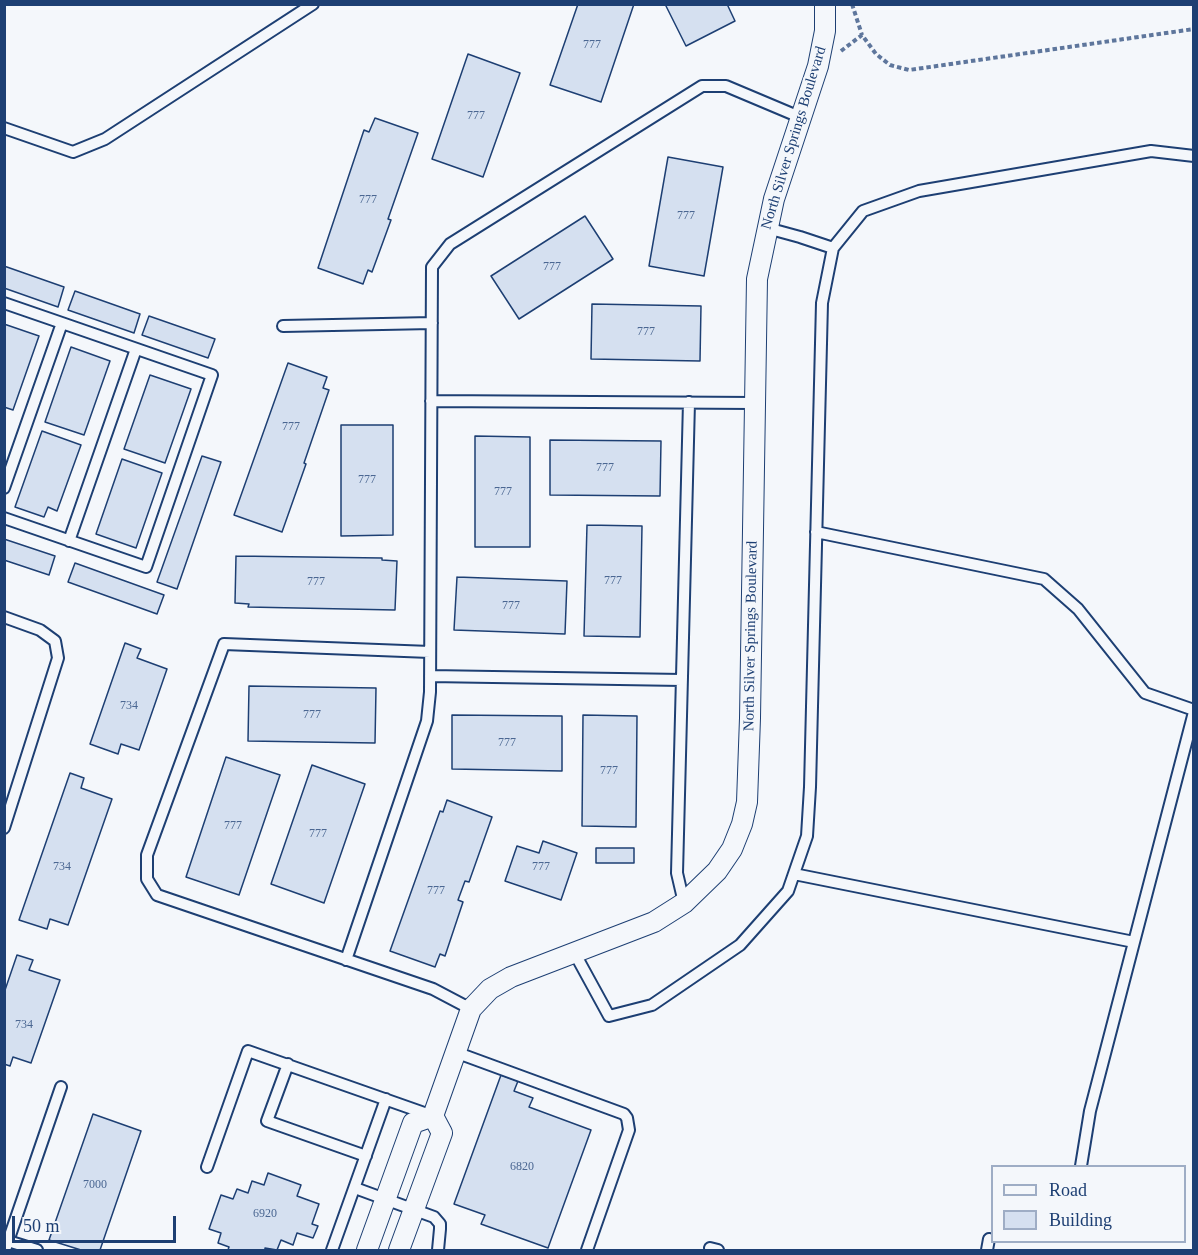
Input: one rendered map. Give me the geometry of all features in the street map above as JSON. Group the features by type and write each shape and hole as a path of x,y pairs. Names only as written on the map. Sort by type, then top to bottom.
{"street":[{"name":"North Silver Springs Boulevard","path":"399,1251 442,1133 433,1116 471,1010 490,988 511,976 654,922 684,903 717,871 732,849 742,824 747,802 750,718 757,279 774,199 818,66 825,31 825,4"},
{"path":"367,1251 413,1123 433,1116"}],"lane":[{"path":"4,128 73,152 105,139 313,4"},
{"path":"346,960 426,721 430,692 432,267 450,244 702,86 726,86 802,118"},
{"path":"574,952 609,1016 652,1005 740,945 788,891 807,836 822,303 833,248 863,211 919,190 1151,151 1194,156"},
{"path":"766,228 833,248"},
{"path":"4,303 213,375 146,567 4,518"},
{"path":"4,488 62,323"},
{"path":"284,326 432,323"},
{"path":"69,541 136,349"},
{"path":"431,400 754,403"},
{"path":"684,903 678,873 689,402"},
{"path":"816,532 1044,579 1078,609 1146,693 1194,711 1090,1111 1081,1165"},
{"path":"4,617 40,630 55,641 58,658 4,828"},
{"path":"430,652 224,644 147,855 147,879 157,895 433,989 471,1010"},
{"path":"430,676 682,680"},
{"path":"794,874 1134,942"},
{"path":"207,1167 248,1051 433,1116"},
{"path":"455,1052 624,1114 627,1118 629,1130 587,1251"},
{"path":"288,1064 267,1121 366,1156"},
{"path":"37,1251 6,1246 62,1087"},
{"path":"332,1251 386,1099"},
{"path":"355,1188 434,1217 440,1224 438,1251"},
{"path":"987,1251 988,1239"}],"path":[{"path":"852,4 862,35 876,54 890,65 909,70 1194,29"},
{"path":"838,53 862,35"}],"building":[{"path":"578,4 634,4 601,102 550,85"},
{"path":"665,4 727,4 735,21 686,46"},
{"path":"468,54 520,73 483,177 432,159"},
{"path":"375,118 418,133 388,219 391,220 372,272 368,270 363,284 318,268 364,130 369,132"},
{"path":"668,157 723,167 704,276 649,266"},
{"path":"585,216 613,259 519,319 491,276"},
{"path":"4,266 64,287 58,307 4,288"},
{"path":"75,291 140,314 134,333 68,310"},
{"path":"592,304 701,306 700,361 591,359"},
{"path":"149,316 215,339 208,358 142,335"},
{"path":"4,324 39,336 13,410 4,407"},
{"path":"71,347 110,361 84,435 45,422"},
{"path":"288,363 327,377 323,388 329,390 282,532 234,515"},
{"path":"150,375 191,389 165,463 124,449"},
{"path":"341,425 393,425 393,535 341,536"},
{"path":"42,431 81,445 57,511 48,507 44,517 15,507"},
{"path":"475,436 530,437 530,547 475,547"},
{"path":"550,440 661,441 660,496 550,495"},
{"path":"202,456 221,462 177,589 157,582"},
{"path":"122,459 162,473 136,548 96,534"},
{"path":"587,525 642,526 640,637 584,636"},
{"path":"4,539 55,556 49,575 4,560"},
{"path":"236,556 382,558 382,560 397,561 395,610 248,607 249,604 235,603"},
{"path":"75,563 164,595 157,614 68,582"},
{"path":"457,577 567,581 565,634 454,630"},
{"path":"125,643 141,649 137,658 167,669 139,750 121,744 118,754 90,744"},
{"path":"249,686 376,688 375,743 248,741"},
{"path":"452,715 562,716 562,771 452,769"},
{"path":"583,715 637,716 636,827 582,826"},
{"path":"226,757 280,775 239,895 186,877"},
{"path":"312,765 365,784 324,903 271,884"},
{"path":"70,773 84,778 81,788 112,799 68,925 50,919 47,929 19,920"},
{"path":"447,800 492,817 469,882 465,881 458,900 463,902 445,956 440,954 435,967 390,951 440,811 443,812"},
{"path":"543,841 577,853 561,900 505,881 517,846 539,853"},
{"path":"596,848 634,848 634,863 596,863"},
{"path":"17,955 33,960 29,970 60,980 31,1063 13,1057 10,1066 4,1064 4,993"},
{"path":"501,1075 518,1081 514,1091 533,1098 529,1107 591,1130 548,1248 481,1224 485,1215 454,1204"},
{"path":"93,1114 141,1131 100,1250 81,1250 49,1240"},
{"path":"268,1173 301,1185 297,1196 319,1204 312,1224 318,1226 313,1238 297,1233 293,1245 281,1240 277,1250 265,1248 265,1250 228,1250 229,1247 218,1243 221,1233 209,1229 221,1195 233,1199 237,1189 248,1193 252,1181 264,1185"}]}
